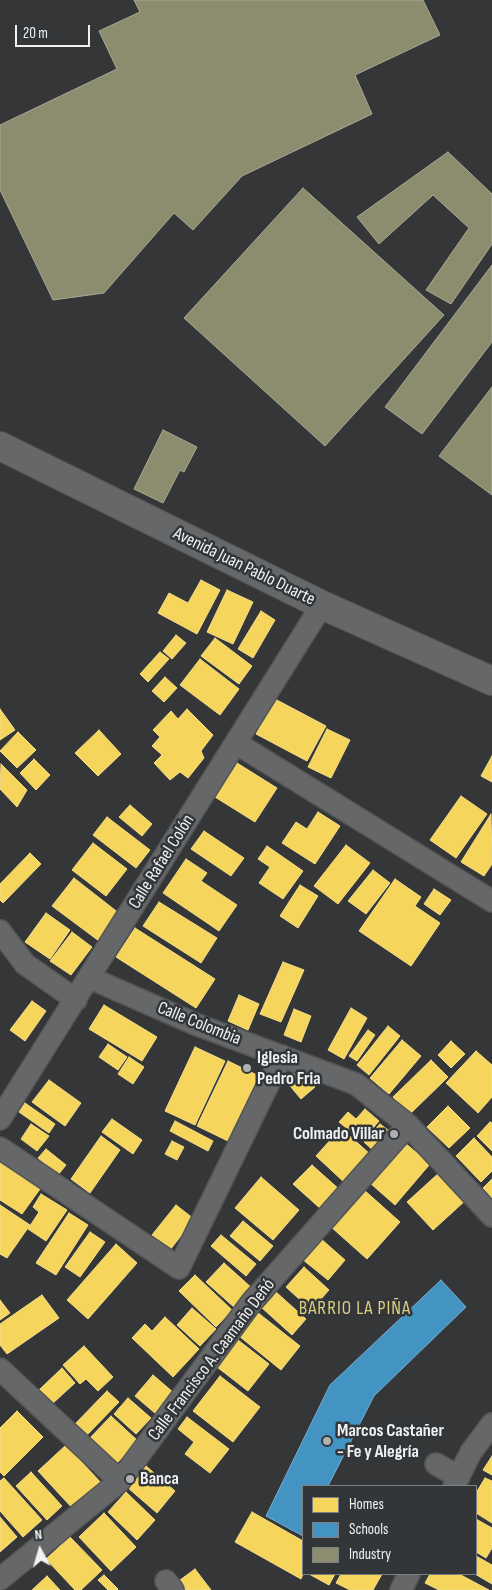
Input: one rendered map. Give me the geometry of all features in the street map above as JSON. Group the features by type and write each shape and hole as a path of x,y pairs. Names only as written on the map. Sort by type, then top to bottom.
{"main road":[{"name":"Avenida Juan Pablo Duarte","path":"0,446 322,604 492,682"}],"street":[{"name":"Calle Rafael Colón","path":"0,1119 90,978 322,604"},
{"path":"236,743 492,901"},
{"path":"0,931 25,964 76,1000"},
{"name":"Calle Colombia","path":"90,978 195,1024 356,1084 408,1124 492,1216"},
{"path":"0,1148 179,1268 282,1056"},
{"name":"Calle Francisco A. Caamaño Deñó","path":"0,1579 120,1481 251,1304 408,1124"},
{"path":"0,1369 120,1481"},
{"path":"436,1464 456,1482 471,1452 492,1424"},
{"path":"401,1590 408,1575"}],"building: Homes":[{"path":"201,580 220,590 197,634 158,613 169,593 188,603"},
{"path":"227,590 253,602 233,644 207,632"},
{"path":"261,611 275,620 253,658 238,649"},
{"path":"176,635 186,643 172,659 163,651"},
{"path":"215,638 252,666 239,684 201,656"},
{"path":"160,652 169,659 148,682 140,674"},
{"path":"200,659 239,689 220,715 180,685"},
{"path":"165,677 177,688 164,702 152,691"},
{"path":"275,699 326,726 307,761 256,734"},
{"path":"0,709 15,730 0,740"},
{"path":"187,709 213,735 201,751 204,758 188,778 180,772 170,780 154,763 162,755 152,746 160,737 153,730 171,711 178,719"},
{"path":"327,729 350,740 331,778 308,767"},
{"path":"99,730 121,754 98,776 75,753"},
{"path":"18,732 36,750 17,768 0,751"},
{"path":"492,756 492,782 481,776"},
{"path":"34,759 50,775 36,790 20,773"},
{"path":"237,763 277,788 255,822 215,797"},
{"path":"1,764 27,790 17,807 0,789"},
{"path":"461,796 487,814 456,858 430,840"},
{"path":"130,805 152,824 142,836 119,817"},
{"path":"318,812 340,826 315,864 282,843 296,822 307,829"},
{"path":"491,814 492,864 484,876 461,862"},
{"path":"107,817 150,850 136,868 93,835"},
{"path":"204,831 244,858 231,876 191,849"},
{"path":"93,843 127,869 106,896 72,870"},
{"path":"346,845 370,863 338,904 314,886"},
{"path":"267,846 303,871 283,899 259,883 270,867 258,859"},
{"path":"30,853 41,864 3,903 0,900 0,884"},
{"path":"186,859 207,873 201,881 237,905 219,931 163,893"},
{"path":"373,870 390,883 366,914 348,901"},
{"path":"74,878 120,914 99,941 52,906"},
{"path":"395,879 421,897 415,906 440,923 411,966 359,931"},
{"path":"300,885 318,896 298,928 280,916"},
{"path":"434,889 451,900 440,915 424,904"},
{"path":"159,902 217,938 201,963 143,926"},
{"path":"46,913 70,930 50,959 25,942"},
{"path":"135,928 215,979 196,1008 116,957"},
{"path":"72,932 92,947 71,975 50,961"},
{"path":"283,962 304,970 281,1022 260,1014"},
{"path":"239,995 259,1004 248,1030 228,1021"},
{"path":"32,1001 46,1011 25,1041 10,1030"},
{"path":"104,1005 157,1037 142,1061 89,1029"},
{"path":"351,1008 367,1018 344,1059 328,1050"},
{"path":"294,1009 311,1016 301,1042 284,1035"},
{"path":"388,1026 400,1036 369,1075 357,1065"},
{"path":"368,1030 375,1035 357,1061 349,1056"},
{"path":"402,1040 421,1056 389,1094 370,1078"},
{"path":"451,1041 465,1054 451,1068 438,1055"},
{"path":"108,1044 127,1057 118,1070 99,1057"},
{"path":"195,1047 225,1061 195,1125 165,1111"},
{"path":"476,1051 492,1065 492,1097 478,1113 446,1083"},
{"path":"129,1057 144,1067 133,1084 118,1074"},
{"path":"431,1060 448,1077 410,1114 393,1097"},
{"path":"228,1061 259,1076 228,1141 197,1126"},
{"path":"299,1068 315,1087 301,1099 285,1080"},
{"path":"49,1080 81,1103 65,1126 32,1102"},
{"path":"25,1103 55,1124 49,1133 19,1112"},
{"path":"448,1106 470,1128 449,1148 427,1127"},
{"path":"365,1109 379,1121 362,1141 339,1122 348,1112 356,1119"},
{"path":"112,1119 142,1140 133,1154 102,1132"},
{"path":"175,1121 213,1141 208,1151 170,1131"},
{"path":"490,1122 492,1123 492,1151 477,1136"},
{"path":"31,1124 49,1136 37,1151 21,1139"},
{"path":"380,1124 393,1134 376,1153 364,1142"},
{"path":"341,1128 371,1155 345,1183 316,1156"},
{"path":"101,1136 120,1150 90,1193 71,1179"},
{"path":"474,1138 492,1157 492,1171 481,1182 456,1156"},
{"path":"172,1141 184,1147 177,1160 165,1154"},
{"path":"405,1143 430,1164 395,1205 370,1183"},
{"path":"46,1149 66,1165 58,1175 38,1158"},
{"path":"0,1162 40,1189 22,1214 0,1200"},
{"path":"312,1165 340,1190 322,1210 293,1184"},
{"path":"440,1172 466,1200 433,1230 407,1202"},
{"path":"261,1177 299,1210 273,1240 235,1208"},
{"path":"492,1179 492,1198 483,1188"},
{"path":"363,1189 400,1222 367,1259 330,1226"},
{"path":"41,1194 67,1210 46,1241 28,1229 39,1212 33,1207"},
{"path":"0,1205 30,1225 7,1258 0,1254"},
{"path":"176,1205 194,1219 170,1250 152,1235"},
{"path":"69,1213 88,1225 56,1275 36,1263"},
{"path":"243,1221 273,1246 260,1261 230,1236"},
{"path":"90,1232 105,1242 80,1277 65,1267"},
{"path":"221,1235 256,1264 246,1276 211,1246"},
{"path":"320,1238 345,1260 328,1280 302,1259"},
{"path":"116,1244 137,1263 88,1319 67,1300"},
{"path":"224,1263 253,1289 235,1308 206,1282"},
{"path":"304,1267 329,1290 311,1310 286,1287"},
{"path":"195,1275 232,1310 216,1327 179,1291"},
{"path":"276,1292 306,1319 292,1335 261,1307"},
{"path":"42,1295 59,1318 7,1354 0,1345 0,1324"},
{"path":"0,1300 10,1313 0,1320"},
{"path":"192,1308 216,1329 200,1346 177,1325"},
{"path":"257,1312 300,1346 281,1370 239,1336"},
{"path":"165,1317 199,1349 173,1377 132,1338 145,1324 152,1331"},
{"path":"238,1340 269,1364 248,1391 217,1367"},
{"path":"84,1346 113,1377 98,1391 86,1379 80,1384 63,1365"},
{"path":"62,1368 75,1383 52,1404 39,1390"},
{"path":"153,1375 174,1393 156,1414 135,1396"},
{"path":"220,1376 260,1407 233,1442 193,1411"},
{"path":"107,1391 119,1402 86,1436 74,1425"},
{"path":"128,1398 151,1418 136,1434 114,1414"},
{"path":"17,1411 43,1437 4,1476 0,1472 0,1428"},
{"path":"111,1416 138,1441 116,1464 89,1439"},
{"path":"187,1417 229,1449 210,1473 185,1454 194,1442 178,1429"},
{"path":"66,1445 103,1485 75,1511 38,1471"},
{"path":"492,1456 492,1475 483,1470"},
{"path":"146,1466 175,1491 157,1513 127,1487"},
{"path":"31,1472 62,1506 47,1520 16,1486"},
{"path":"4,1478 42,1520 23,1537 0,1511 0,1481"},
{"path":"485,1478 492,1481 492,1523 477,1514 477,1491"},
{"path":"126,1492 155,1520 137,1540 108,1512"},
{"path":"252,1512 302,1540 301,1579 235,1542"},
{"path":"104,1513 136,1547 111,1571 79,1537"},
{"path":"0,1517 17,1537 0,1552"},
{"path":"477,1520 492,1528 492,1548 486,1558 477,1553"},
{"path":"70,1537 102,1570 81,1590 75,1590 46,1559"},
{"path":"477,1557 492,1565 492,1584 477,1575"},
{"path":"195,1569 211,1590 181,1590 176,1583"},
{"path":"104,1575 117,1590 108,1590 98,1580"},
{"path":"311,1575 334,1575 329,1585"},
{"path":"340,1575 381,1575 373,1590 350,1590 336,1583"},
{"path":"429,1575 461,1575 489,1590 439,1590 425,1583"},
{"path":"47,1576 60,1590 32,1590"}],"building: Schools":[{"name":"Marcos Castañer - Fe y Alegría","path":"441,1280 466,1307 374,1396 329,1485 302,1485 302,1535 266,1516 330,1385"}],"building: Industry":[{"path":"134,0 423,0 440,35 355,75 372,114 242,176 193,230 174,213 104,293 53,300 0,190 0,125 117,69 99,31 140,12"},
{"path":"448,152 492,194 492,244 451,304 426,290 469,228 433,195 379,244 357,217"},
{"path":"303,188 444,315 325,446 184,318"},
{"path":"492,265 492,342 422,434 385,407"},
{"path":"492,387 492,495 439,456"},
{"path":"163,430 197,447 184,472 180,470 163,503 134,489"}],"place":[{"name":"Iglesia Pedro Fria","path":"247,1068"},
{"name":"Colmado Villar","path":"394,1134"},
{"name":"Marcos Castañer - Fe y Alegría","path":"327,1441"},
{"name":"Banca","path":"130,1479"}],"district":[{"name":"BARRIO LA PIÑA","path":"355,1309"}]}
